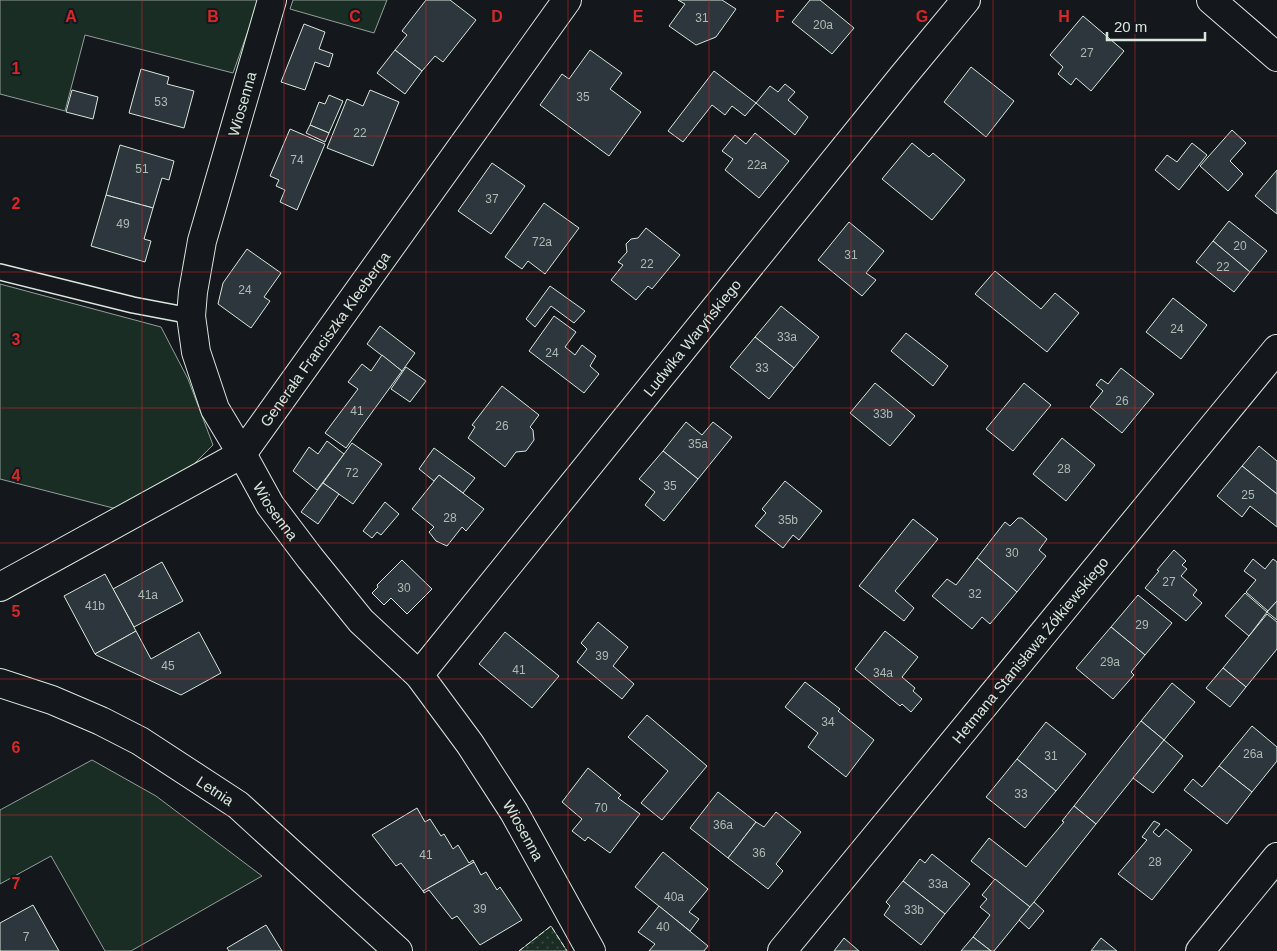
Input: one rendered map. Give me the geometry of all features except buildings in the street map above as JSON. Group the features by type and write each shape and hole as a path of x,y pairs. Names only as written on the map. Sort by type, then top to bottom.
{"street":[{"name":"Wiosenna","path":"272,0 202,241 192,292 191,316 196,352 215,409 270,505 310,558 361,621 419,675 470,744 514,812 591,951"},
{"name":"Generała Franciszka Kleeberga","path":"0,587 242,454 567,0"},
{"name":"Ludwika Waryńskiego","path":"419,675 966,0"},
{"path":"1211,0 1277,57"},
{"name":"Hetmana Stanisława Żółkiewskiego","path":"782,951 1277,349"},
{"name":"Letnia","path":"0,683 52,700 101,721 140,741 238,806 398,951"},
{"path":"1200,951 1277,857"}],"lane":[{"path":"0,272 133,305 191,316"}],"green space":[{"path":"0,0 259,0 233,73 85,35 65,111 0,94"},
{"path":"293,0 387,0 374,33 290,9"},
{"path":"0,284 161,327 188,379 213,445 193,465 117,509 0,479"},
{"path":"92,760 156,796 262,876 131,951 105,951 51,856 0,884 0,810"},
{"path":"551,926 567,951 519,951"}],"fence":[{"path":"519,951 551,926 567,951"}]}
